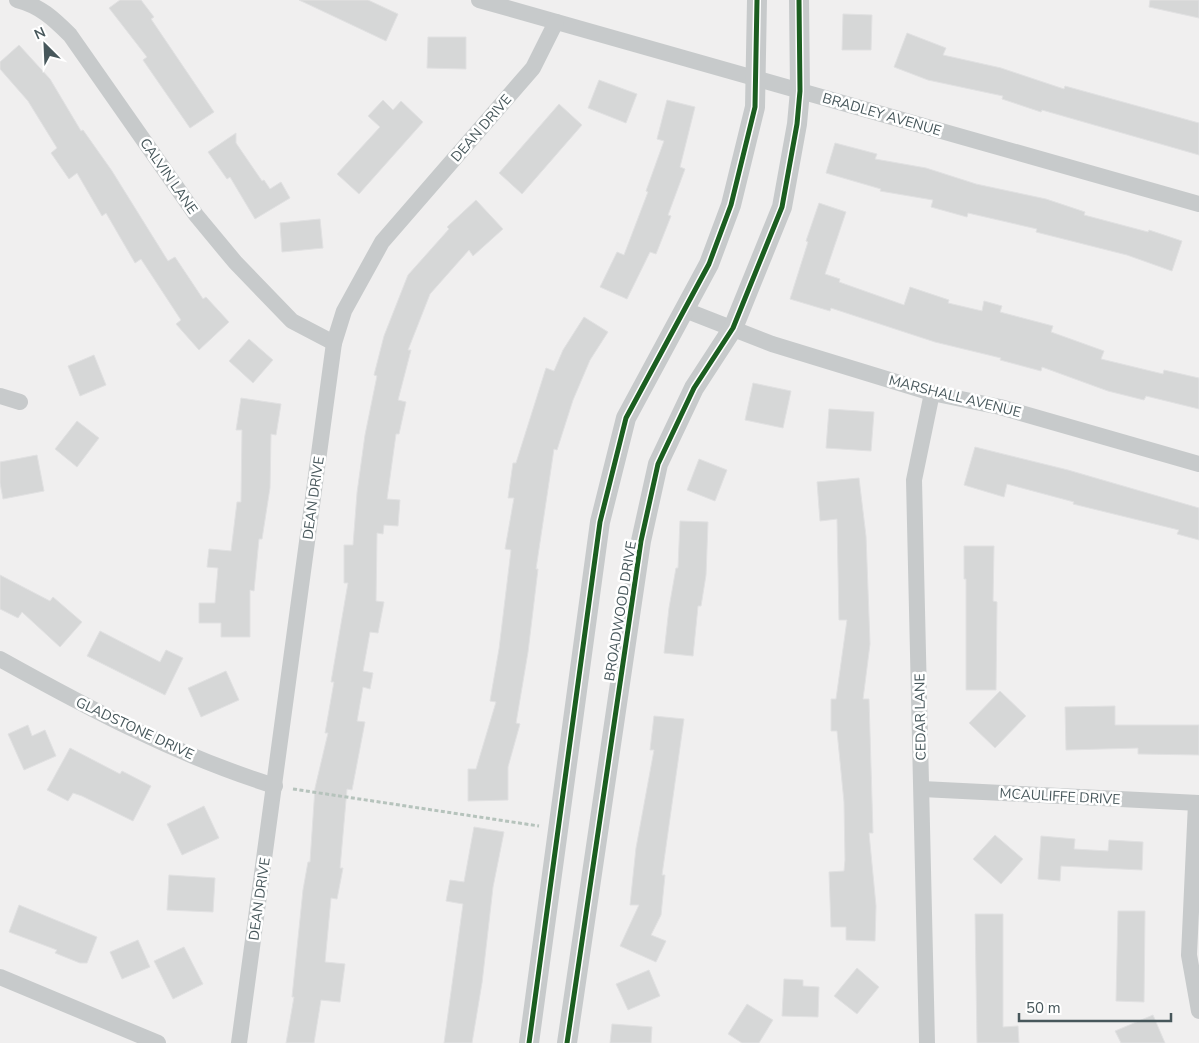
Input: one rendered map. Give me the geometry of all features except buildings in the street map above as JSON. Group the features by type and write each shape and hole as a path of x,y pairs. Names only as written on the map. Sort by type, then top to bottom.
{"street":[{"name":"CALVIN LANE","path":"17,0 50,14 70,35 196,215 234,262 292,321 334,343"},
{"name":"BRADLEY AVENUE","path":"479,0 1199,204"},
{"path":"529,1043 600,522 626,418 708,264 730,205 755,106 757,0"},
{"name":"BROADWOOD DRIVE","path":"568,1043 641,540 658,464 694,388 733,328 782,207 797,124 800,91 800,0"},
{"name":"DEAN DRIVE","path":"239,1043 334,343 344,312 382,242 533,68 556,22"},
{"name":"MARSHALL AVENUE","path":"685,310 772,344 932,393 1000,407 1199,464"},
{"name":"CEDAR LANE","path":"927,1043 914,480 932,393"},
{"path":"0,396 20,402"},
{"name":"GLADSTONE DRIVE","path":"0,659 97,713 229,772 275,786"},
{"name":"MCAULIFFE DRIVE","path":"922,788 1198,803"},
{"path":"1198,803 1189,955 1199,1011"},
{"path":"0,977 158,1043"}],"path":[{"path":"275,786 558,829"}],"cycle path":[{"path":"529,1043 600,522 626,418 709,264 731,205 755,107 757,0"},
{"path":"567,1043 641,541 658,464 694,388 733,328 782,207 797,124 800,91 799,0"}]}
